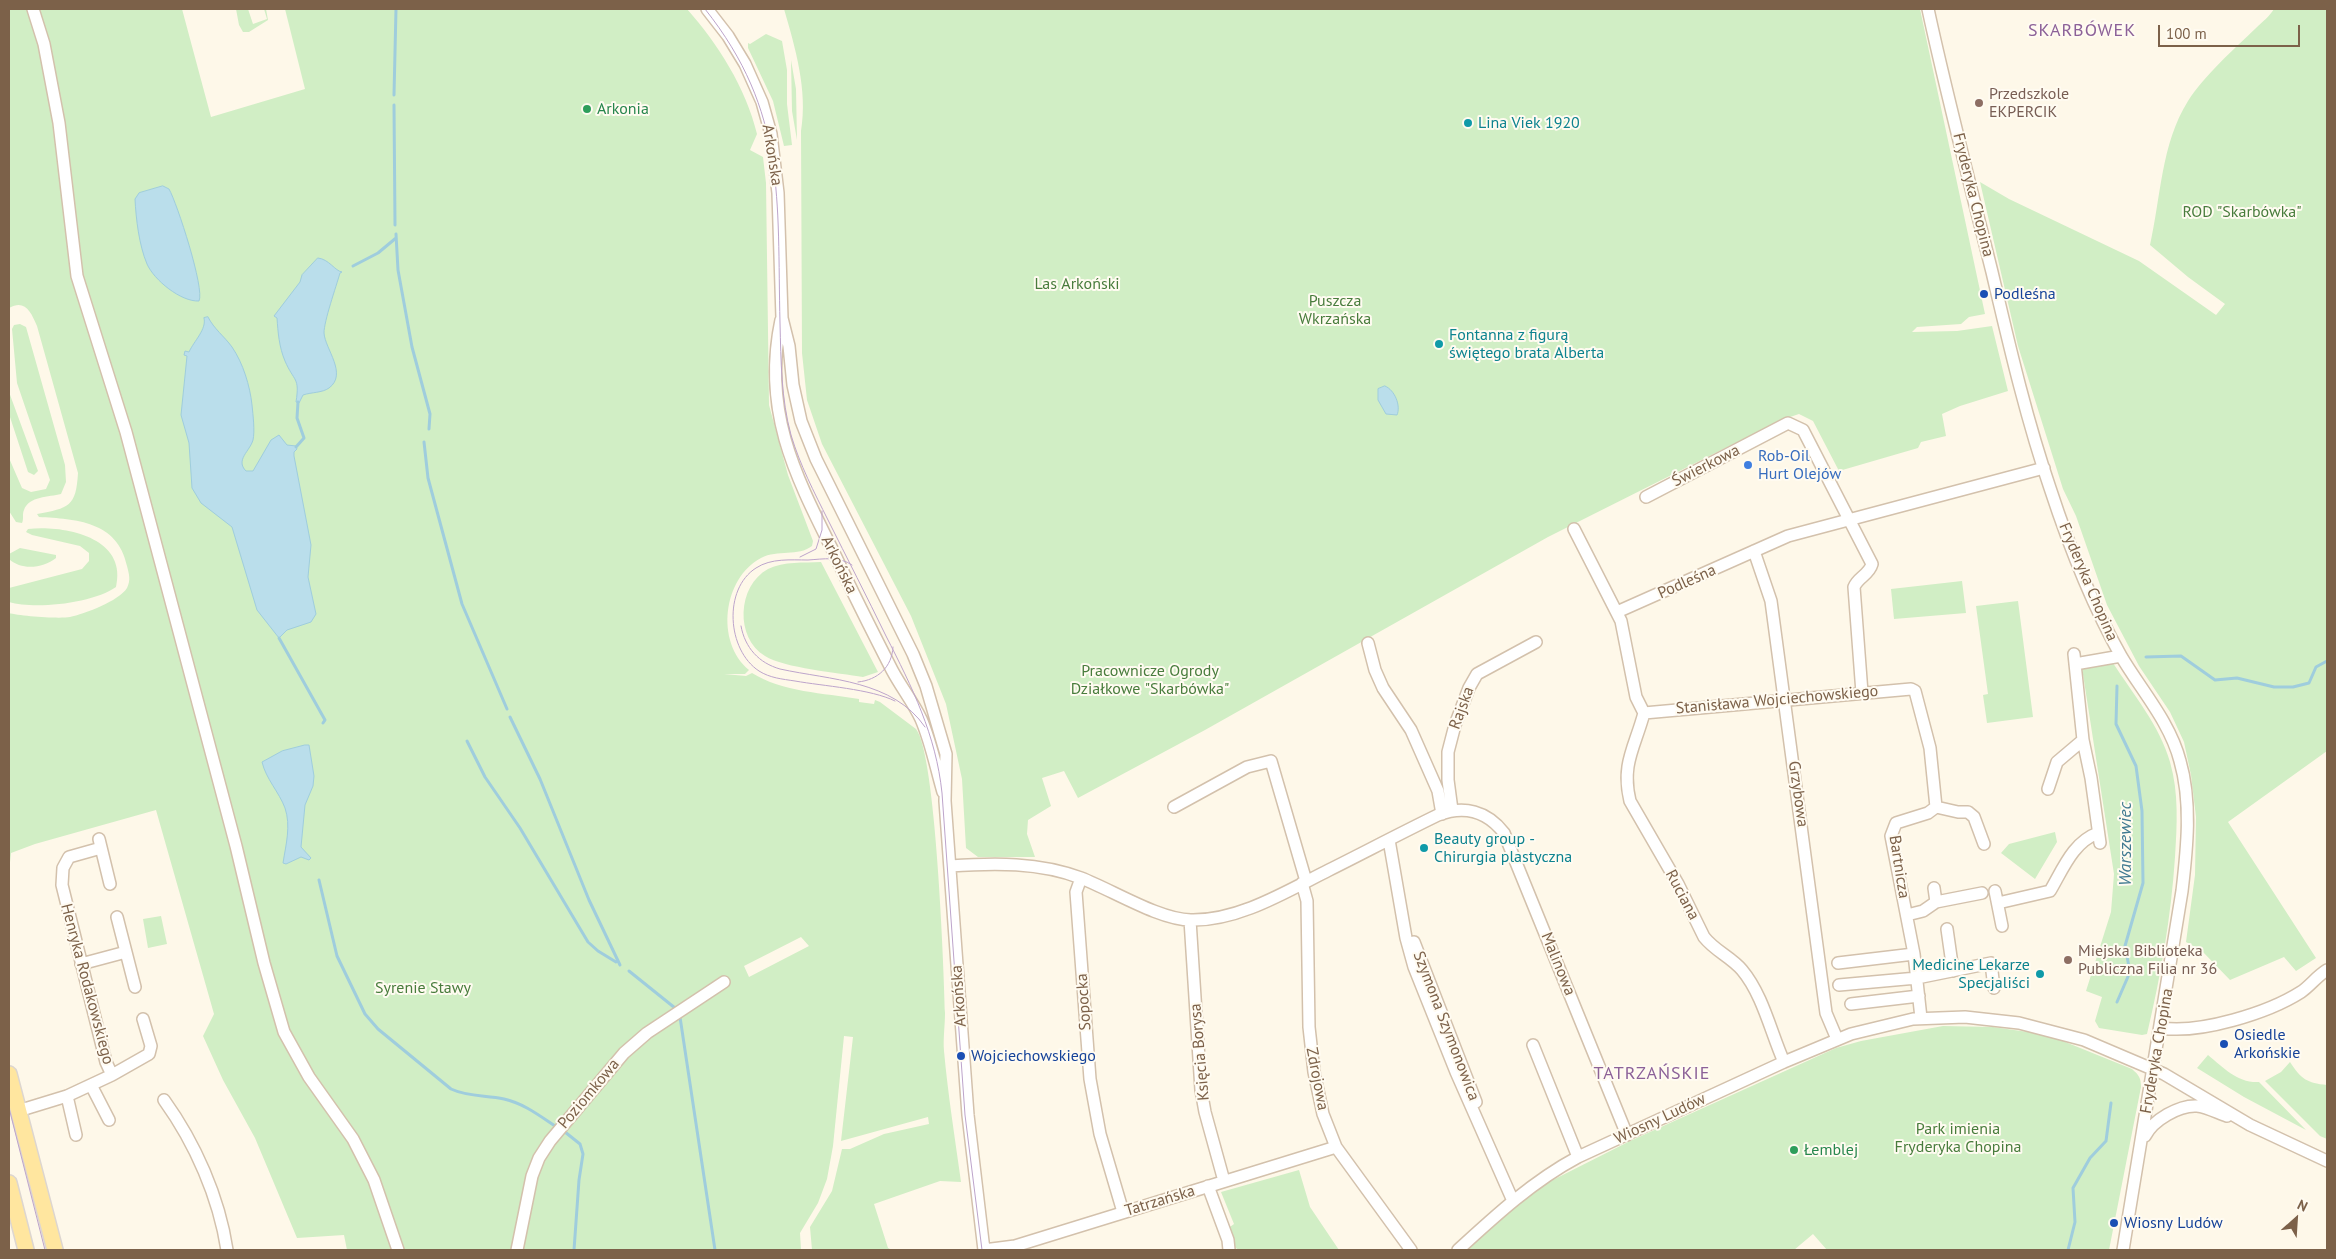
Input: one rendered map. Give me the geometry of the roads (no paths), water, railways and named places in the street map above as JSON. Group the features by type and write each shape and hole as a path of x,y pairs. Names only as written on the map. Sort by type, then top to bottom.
{"main road":[{"path":"9,1074 55,1250"},
{"path":"9,1183 26,1250"}],"street":[{"path":"33,9 44,44 59,123 77,276 128,441 284,1032 309,1077 354,1139 374,1180 400,1250"},
{"name":"Arkońska","path":"707,9 730,38 745,64 759,94 770,130 778,188 782,318 789,346 795,398 808,441 914,657 929,692 946,754 945,801 968,1119 984,1250"},
{"name":"Fryderyka Chopina","path":"1928,9 2004,324 2044,468 2070,547 2102,621 2121,656 2161,718 2175,745 2180,760 2185,790 2185,863 2161,1028 2124,1250"},
{"name":"Arkońska","path":"782,318 776,347 776,388 780,419 790,458 808,502 877,641 918,714 929,741 945,801"},
{"name":"Świerkowa","path":"1646,496 1788,423 1803,430 1872,564 1870,570 1857,580 1854,588 1862,693"},
{"name":"Podleśna","path":"1617,612 1788,536 2044,468"},
{"path":"1574,529 1624,629 1636,697 1644,713"},
{"name":"Grzybowa","path":"1754,551 1772,602 1826,1013 1837,1039"},
{"name":"Rajska","path":"1447,812 1448,752 1455,725 1469,688 1477,674 1536,642"},
{"path":"950,866 1011,864 1050,868 1081,878 1170,916 1190,920 1231,914 1270,899 1447,812 1411,730 1383,688 1375,670 1368,643"},
{"path":"2002,926 1996,897 2050,891 2075,849 2087,838 2099,838 2090,772 2083,740 2075,659 2121,656"},
{"name":"Stanisława Wojciechowskiego","path":"1644,713 1911,689 1917,695 1930,748 1936,807"},
{"name":"Ruciana","path":"1644,713 1628,760 1626,786 1630,801 1678,884 1704,937 1710,945 1741,969 1753,988 1784,1062"},
{"path":"2048,789 2057,762 2083,740"},
{"name":"Zdrojowa","path":"1174,807 1247,767 1271,762 1304,882 1307,901 1311,1048 1323,1114 1336,1147 1411,1250"},
{"path":"1936,807 1958,812 1968,812 1974,817 1984,844"},
{"name":"Bartnicza","path":"1921,1018 1914,954 1891,832 1896,823 1928,813 1936,807"},
{"name":"Malinowa","path":"1447,812 1470,810 1488,817 1504,833 1627,1135"},
{"name":"Szymona Szymonowica","path":"1389,840 1405,922 1466,1070 1479,1112 1481,1132 1513,1201"},
{"name":"Henryka Rodakowskiego","path":"18,1111 67,1096 112,1075 63,892 63,868 70,857 100,844 110,884"},
{"name":"Sopocka","path":"1081,878 1076,892 1090,1079 1100,1134 1124,1212"},
{"path":"1934,888 1936,902"},
{"path":"1907,915 1923,911 1936,902 1982,893"},
{"path":"117,917 135,987"},
{"name":"Księcia Borysa","path":"1190,920 1201,1090 1207,1120 1224,1181"},
{"path":"1947,929 1953,971"},
{"path":"81,964 126,952"},
{"path":"1838,963 1914,954"},
{"path":"1840,985 1917,978 1991,963 1994,988"},
{"path":"2161,1028 2190,1028 2256,1014 2300,992 2327,970"},
{"name":"Poziomkowa","path":"517,1250 532,1176 539,1158 550,1140 624,1053 646,1032 724,982"},
{"path":"1851,1004 1919,996"},
{"name":"Wiosny Ludów","path":"1458,1250 1513,1201 1545,1176 1578,1158 1837,1039 1877,1026 1921,1018 1965,1017 2036,1026 2084,1040 2154,1069 2185,1085 2250,1125"},
{"path":"112,1075 149,1054 151,1046 143,1019"},
{"path":"1533,1045 1578,1158"},
{"path":"92,1085 108,1120"},
{"path":"67,1096 76,1135"},
{"path":"164,1100 196,1152 214,1202 226,1250"},
{"name":"Fryderyka Chopina","path":"2140,1151 2148,1131 2159,1120 2189,1107 2206,1108"},
{"name":"Wiosny Ludów","path":"2206,1108 2250,1125 2327,1161"},
{"name":"Tatrzańska","path":"984,1250 1015,1246 1336,1147"},
{"path":"1208,1186 1231,1249"}],"water":[{"path":"163,186 169,189 184,227 198,280 199,301 184,298 169,289 156,277 144,257 138,232 135,199 139,193"},
{"path":"318,258 325,260 342,272 340,273 330,304 324,333 334,361 336,376 329,388 303,395 299,403 296,402 297,384 283,356 277,318 274,316 300,282 302,275"},
{"path":"208,317 236,353 243,367 250,390 254,436 244,456 243,467 246,471 253,471 271,440 279,435 287,445 296,446 297,449 294,452 294,456 311,545 308,577 316,614 311,622 287,630 279,638 257,610 232,527 201,503 192,488 189,443 181,415 187,356 184,355 185,351 189,352 202,331 204,318"},
{"path":"1385,386 1392,391 1396,399 1397,415 1386,414 1378,400 1378,389"},
{"path":"309,745 314,776 313,786 305,805 301,847 311,858 309,860 301,857 286,864 283,863 287,835 287,815 266,774 262,762 282,751"}],"waterway":[{"path":"394,95 396,9"},
{"path":"394,105 395,225"},
{"path":"396,234 398,270 412,347 430,414 429,429"},
{"path":"353,266 378,253 396,238"},
{"path":"296,447 304,438 297,418 298,402"},
{"path":"424,442 428,478 462,604 507,709"},
{"path":"279,638 325,720 323,723"},
{"name":"Warszewiec","path":"2146,657 2181,656 2215,680 2237,678 2274,687 2293,687 2309,683 2316,667 2327,661"},
{"name":"Warszewiec","path":"2117,686 2116,724 2136,766 2142,811 2143,883 2125,946 2130,972 2117,1002"},
{"path":"510,717 540,779 589,900 620,965"},
{"path":"467,741 485,777 520,828 588,942 598,951 616,962"},
{"path":"319,880 337,956 365,1014 378,1029 451,1089 477,1096 511,1101 531,1110 555,1126"},
{"path":"629,971 675,1008"},
{"path":"680,1017 715,1250"},
{"name":"Warszewiec","path":"2068,1250 2075,1222 2073,1188 2090,1158 2106,1141 2111,1103"},
{"path":"565,1132 580,1144 583,1154 579,1180 574,1250"}],"tram line":[{"path":"705,9 732,47 751,84 764,121 772,158 777,196 779,236 782,379 791,435 813,489 914,693 922,712 939,772 965,1115 982,1250"},
{"path":"800,557 816,549 822,530 822,511"},
{"path":"852,565 842,560 831,559 788,560 775,561 756,568 745,578 738,590 734,604 733,620 735,635 740,649 748,661 759,671 767,675 785,680 860,691 895,701"},
{"path":"741,626 746,641 754,654 766,663 780,669 859,684 878,691 912,711 925,727"},
{"path":"858,682 872,678 883,671 890,661 893,647"},
{"path":"9,1108 45,1250"}],"place":[{"name":"Przedszkole EKPERCIK","path":"1979,103"},
{"name":"Arkonia","path":"587,109"},
{"name":"Lina Viek 1920","path":"1468,123"},
{"name":"Podleśna","path":"1984,294"},
{"name":"Fontanna z figurą świętego brata Alberta","path":"1439,344"},
{"name":"Rob-Oil Hurt Olejów","path":"1748,465"},
{"name":"Beauty group - Chirurgia plastyczna","path":"1424,848"},
{"name":"Miejska Biblioteka Publiczna Filia nr 36","path":"2068,960"},
{"name":"Medicine Lekarze Specjaliści","path":"2040,974"},
{"name":"Osiedle Arkońskie","path":"2224,1044"},
{"name":"Wojciechowskiego","path":"961,1056"},
{"name":"Łemblej","path":"1794,1150"},
{"name":"Wiosny Ludów","path":"2114,1223"}],"district":[{"name":"SKARBÓWEK","path":"2082,31"},
{"name":"TATRZAŃSKIE","path":"1652,1074"}],"park label":[{"name":"ROD \"Skarbówka\"","path":"2242,212"},
{"name":"Las Arkoński","path":"1077,284"},
{"name":"Puszcza Wkrzańska","path":"1335,310"},
{"name":"Pracownicze Ogrody Działkowe \"Skarbówka\"","path":"1150,680"},
{"name":"Syrenie Stawy","path":"423,988"},
{"name":"Park imienia Fryderyka Chopina","path":"1958,1138"}]}
